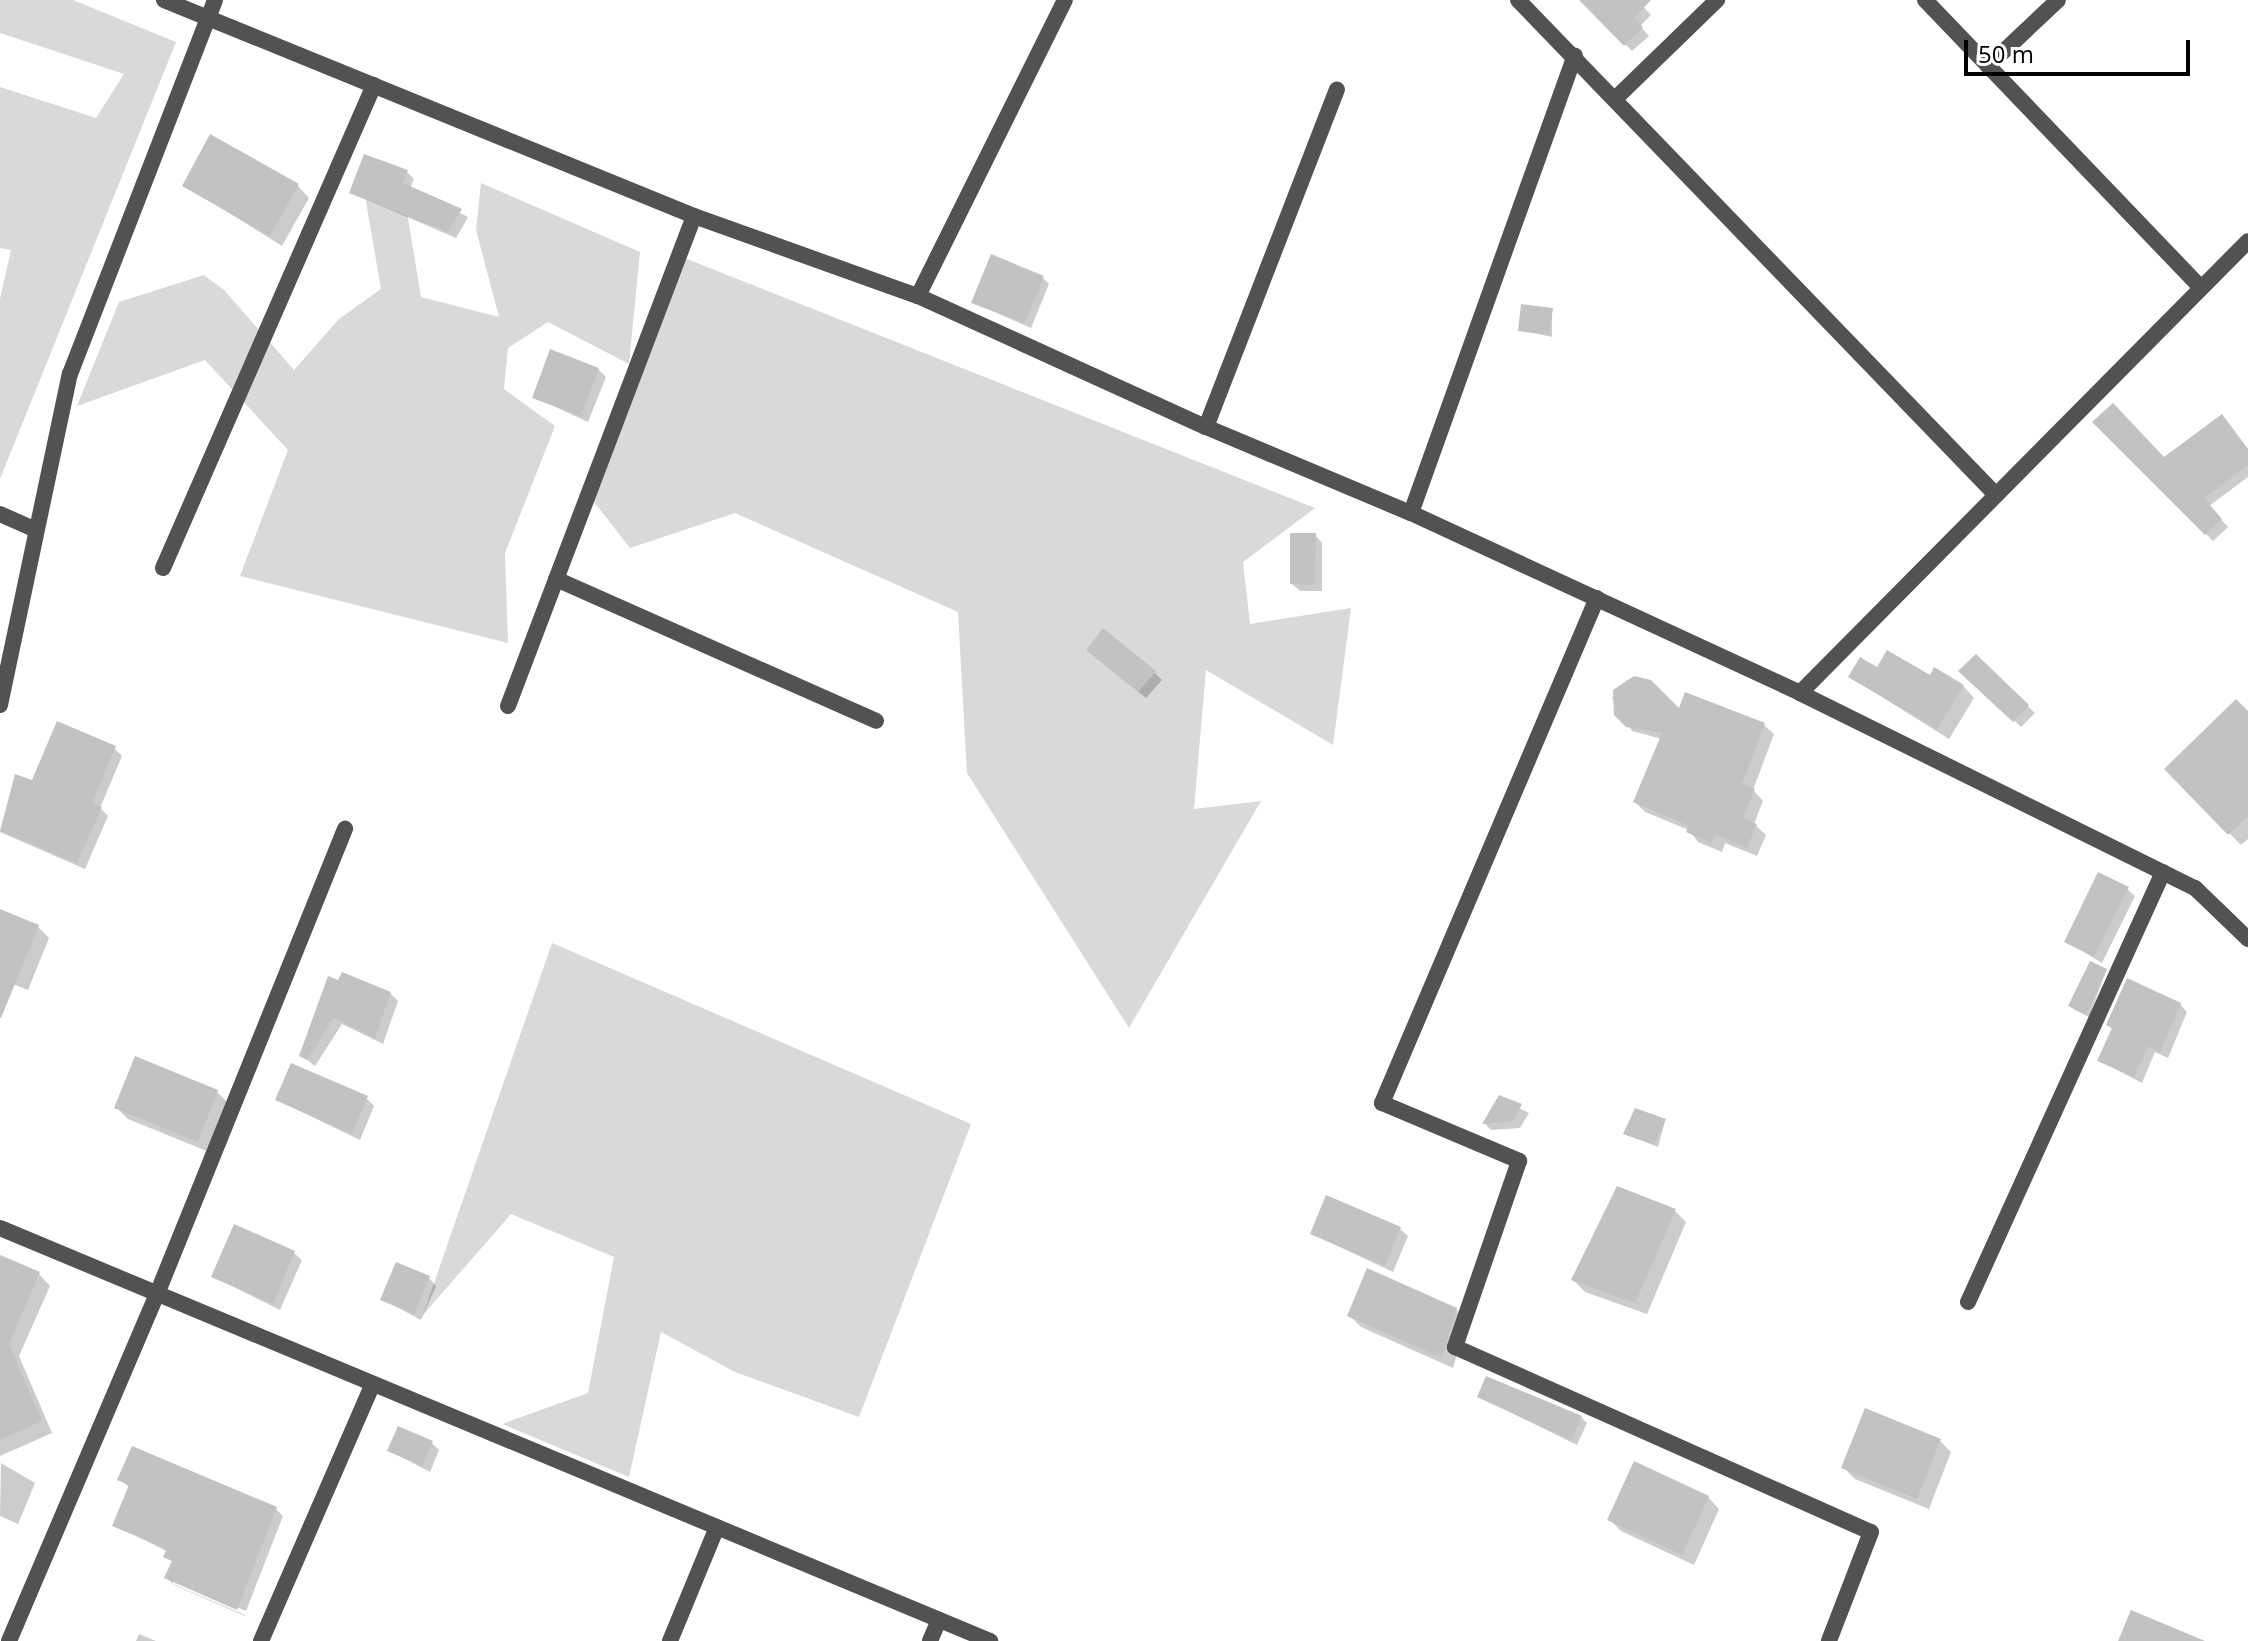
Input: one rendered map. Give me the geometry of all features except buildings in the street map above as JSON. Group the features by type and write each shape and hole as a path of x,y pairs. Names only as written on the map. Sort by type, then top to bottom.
{"street":[{"path":"164,0 694,216 918,296 1206,427 1411,513 1800,693 2195,888 2248,939"},
{"path":"0,705 34,529 70,374 151,176 206,17 215,0"},
{"path":"918,296 1065,0"},
{"path":"1518,0 1575,55 1996,495"},
{"path":"1616,98 1717,0"},
{"path":"1925,0 2201,288"},
{"path":"1988,66 2058,0"},
{"path":"1411,513 1575,55"},
{"path":"163,568 374,85"},
{"path":"1206,427 1337,89"},
{"path":"508,706 694,216"},
{"path":"1800,693 2248,241"},
{"path":"0,514 34,529"},
{"path":"556,579 876,721"},
{"path":"1597,598 1382,1103 1519,1161 1455,1347 1871,1532 1829,1641"},
{"path":"9,1641 157,1294 345,829"},
{"path":"1968,1302 2163,872"},
{"path":"0,1228 990,1641"},
{"path":"261,1641 373,1384"},
{"path":"670,1641 717,1527"},
{"path":"930,1641 939,1620"}],"shaded area":[{"path":"0,0 73,0 176,42 0,479 0,299 11,250 0,248 0,87 96,118 124,74 0,33"},
{"path":"402,182 421,297 499,317 476,230 481,183 640,252 629,364 548,322 508,348 504,389 555,426 505,553 508,643 240,576 288,450 205,360 77,406 119,302 204,275 224,290 294,370 339,319 381,289 365,196"},
{"path":"677,255 1315,508 1243,562 1250,624 1351,608 1333,745 1206,670 1194,809 1261,801 1129,1028 967,773 958,612 735,513 630,548 591,498"},
{"path":"552,943 971,1124 859,1417 735,1372 661,1332 629,1477 502,1424 588,1393 614,1257 511,1214 423,1315"}]}
